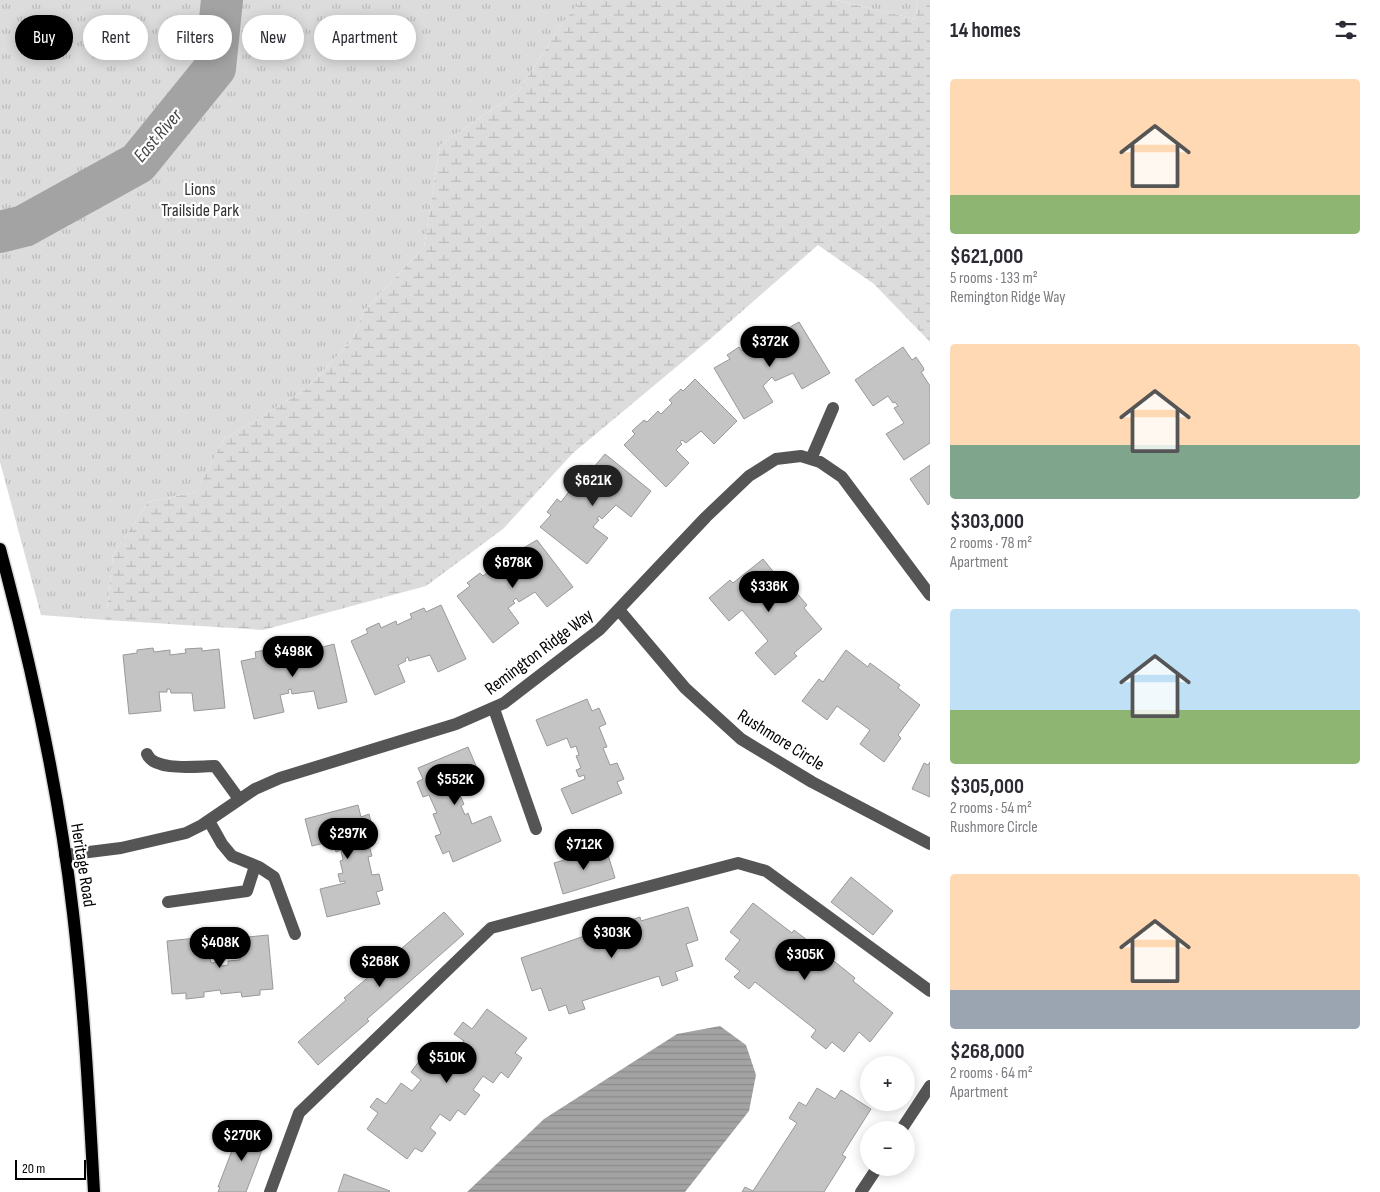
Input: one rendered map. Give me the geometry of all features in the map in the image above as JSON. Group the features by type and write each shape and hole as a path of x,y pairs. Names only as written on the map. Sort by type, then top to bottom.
{"main road":[{"name":"Heritage Road","path":"0,549 34,686 65,855 86,1042 94,1192"}],"street":[{"path":"811,459 833,408"},
{"name":"Remington Ridge Way","path":"65,855 121,848 166,839 194,830 239,799 280,778 456,724 494,709 573,652 619,610 677,545 749,476 776,459 794,455 811,459 836,471 848,483 930,595"},
{"name":"Rushmore Circle","path":"619,610 686,688 741,739 812,782 930,844"},
{"path":"494,709 536,829"},
{"path":"147,754 153,763 164,766 215,766 239,799"},
{"path":"209,821 226,850 239,860 268,872 278,884 295,934"},
{"path":"270,1192 300,1112 491,928 738,863 766,871 930,991"},
{"path":"168,902 247,891 255,866"},
{"path":"907,1121 930,1086"},
{"path":"861,1192 872,1176"}],"green space":[{"name":"Lions Trailside Park","path":"0,0 582,0 563,22 518,92 440,145 424,247 364,311 352,340 305,390 224,439 196,492 148,502 113,555 106,620 41,615 0,462"},
{"path":"582,0 835,0 916,19 917,0 930,0 930,342 874,284 818,245 716,334 573,453 503,529 426,586 263,630 106,620 113,555 148,502 196,492 224,439 305,390 352,340 364,311 424,247 440,145 518,92 563,22"},
{"path":"835,0 917,0 916,19"}],"shaded area":[{"path":"720,1026 746,1045 756,1075 749,1111 685,1192 467,1192 544,1119 677,1034"}],"building":[{"path":"799,322 830,373 802,389 793,373 775,381 772,377 763,386 773,402 744,419 714,368 730,359 727,355 739,347 742,351 756,343 758,347 773,338 770,334 783,326 785,330"},
{"path":"903,347 912,360 916,357 923,367 924,370 921,372 930,386 930,443 904,460 886,434 904,423 894,408 898,406 888,396 873,406 855,380"},
{"path":"695,379 737,421 714,444 701,431 686,443 682,440 680,442 682,444 676,450 689,463 666,487 624,445 635,434 632,431 644,420 647,422 658,411 661,414 672,403 669,400 681,389 683,391"},
{"path":"605,454 651,491 631,517 616,505 602,519 599,516 597,519 599,520 593,527 608,538 587,564 540,527 551,515 547,512 557,499 561,502 571,489 574,492 584,480 581,478 591,465 594,467"},
{"path":"930,465 930,503 928,505 910,479"},
{"path":"537,540 573,587 547,607 535,592 519,602 516,598 513,601 515,603 508,608 519,623 493,643 457,596 470,586 467,583 480,573 483,576 495,567 497,570 511,560 508,557"},
{"path":"763,559 780,580 783,577 807,605 804,608 822,629 794,653 797,656 775,675 755,653 768,641 742,610 729,621 709,598 730,580 733,583"},
{"path":"441,605 466,659 438,672 430,655 409,661 408,657 405,659 406,661 398,665 405,682 375,695 351,641 368,633 366,629 379,623 381,628 396,621 397,625 412,618 410,614 424,608 426,612"},
{"path":"318,643 319,648 334,644 347,702 318,709 314,691 292,694 291,689 288,690 289,693 280,695 284,712 254,719 241,661 256,658 255,652 270,649 271,655 286,651 287,656 305,652 304,647"},
{"path":"153,648 154,652 170,650 170,655 186,653 185,649 202,648 202,651 219,649 225,708 194,711 192,693 171,693 170,689 167,689 167,692 159,692 161,711 129,714 123,655 137,653 137,650"},
{"path":"846,650 868,667 870,663 900,685 898,688 920,705 898,735 901,738 884,762 860,744 870,730 837,706 827,720 802,701 819,679 823,682"},
{"path":"587,699 592,711 599,708 606,724 599,727 607,747 603,748 610,765 617,763 624,779 617,782 622,793 572,814 561,789 585,779 584,775 579,777 576,770 581,768 576,756 579,755 576,746 571,748 567,738 547,746 536,720"},
{"path":"468,747 479,773 455,783 456,785 460,784 463,791 459,793 464,804 461,806 465,815 468,813 472,824 491,816 501,841 453,862 449,851 443,854 435,836 441,834 433,814 437,813 429,795 423,797 417,782 423,779 418,768"},
{"path":"930,762 930,797 912,789 924,763 928,765"},
{"path":"358,805 361,817 369,814 374,833 366,835 372,856 368,857 372,875 379,874 383,890 376,892 380,904 327,917 320,889 345,883 345,881 340,882 338,874 343,873 340,861 343,860 341,850 336,852 333,841 312,846 305,819"},
{"path":"606,848 615,878 563,894 554,863"},
{"path":"851,877 893,911 873,935 831,902"},
{"path":"753,903 792,933 794,930 819,949 823,945 834,953 830,958 855,978 853,981 893,1013 870,1042 859,1032 844,1052 832,1042 826,1049 811,1037 816,1030 755,982 749,989 734,977 740,971 725,959 740,940 730,932"},
{"path":"688,907 698,940 686,944 693,966 675,972 678,980 662,986 659,976 582,1001 585,1009 569,1014 566,1005 549,1011 541,988 532,991 521,958 596,932 594,925 603,922 607,921 609,927 640,917 641,921"},
{"path":"444,912 464,934 367,1019 369,1021 318,1065 298,1042 346,1000 344,998"},
{"path":"268,935 273,989 260,990 260,995 242,997 241,992 221,994 220,990 204,992 204,997 186,999 186,993 172,994 167,941 197,938 199,958 210,957 211,963 221,962 221,966 228,965 228,961 240,960 238,938"},
{"path":"487,1009 527,1038 515,1053 522,1058 508,1078 501,1072 493,1083 483,1076 473,1090 480,1095 465,1115 458,1110 450,1121 440,1114 430,1128 436,1133 422,1152 415,1148 407,1159 367,1129 378,1113 370,1107 377,1098 386,1104 401,1083 412,1091 421,1080 411,1072 420,1060 429,1066 444,1046 455,1053 464,1041 454,1034 463,1022 472,1029"},
{"path":"817,1088 835,1099 841,1090 860,1102 860,1111 870,1111 863,1121 860,1121 860,1126 842,1155 846,1157 824,1192 742,1192 745,1187 753,1191 797,1123 789,1118 799,1102 806,1106"},
{"path":"241,1127 267,1137 246,1192 218,1192 220,1187 218,1187"},
{"path":"344,1174 390,1191 338,1192"}],"waterway":[{"name":"East River","path":"0,232 24,226 138,163 215,68 222,0"}]}
